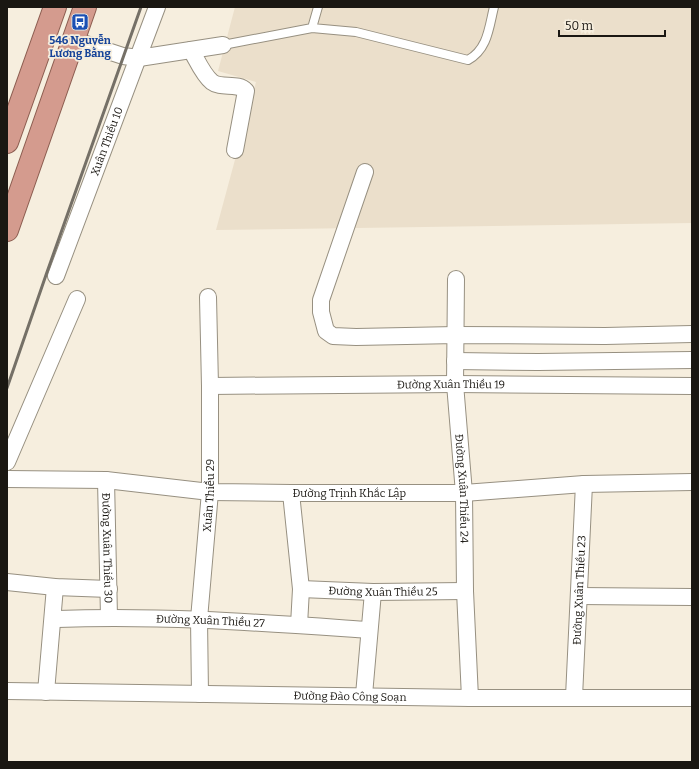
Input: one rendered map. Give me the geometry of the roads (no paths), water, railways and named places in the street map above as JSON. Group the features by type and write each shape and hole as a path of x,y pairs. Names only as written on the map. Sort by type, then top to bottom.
{"highway":[{"path":"7,142 55,7"},
{"path":"7,230 85,7"}],"street":[{"name":"Xuân Thiều 10","path":"56,276 157,7"},
{"path":"74,40 123,56 138,58 223,45"},
{"path":"191,50 213,83 242,87 246,91 235,150"},
{"path":"365,172 321,300 321,312 326,331 334,336 605,336 692,334"},
{"name":"Đường Xuân Thiều 24","path":"456,279 455,384 464,493 465,591 470,698"},
{"name":"Xuân Thiều 29","path":"200,694 199,619 210,492 208,297"},
{"path":"7,462 78,299"},
{"path":"455,361 538,362 692,360"},
{"name":"Đường Xuân Thiều 19","path":"210,386 455,384 692,386"},
{"name":"Đường Trịnh Khắc Lập","path":"7,479 106,480 210,492 291,494 464,493 584,484 692,482"},
{"name":"Đường Xuân Thiều 30","path":"106,480 109,617"},
{"name":"Đường Xuân Thiều 23","path":"574,697 584,484"},
{"path":"291,494 300,589 299,625"},
{"path":"7,582 55,587 109,589"},
{"path":"46,692 55,587"},
{"name":"Đường Xuân Thiều 25","path":"300,589 373,592 465,591"},
{"path":"364,695 373,592"},
{"path":"579,596 692,597"},
{"name":"Đường Xuân Thiều 27","path":"53,617 57,619 109,617 199,619 369,630"},
{"name":"Đường Đào Công Soạn","path":"7,691 364,695 470,698 692,698"}],"lane":[{"path":"312,28 318,7"},
{"path":"223,45 312,28 356,32 468,60 475,56 483,47 488,35 494,7"}],"railway":[{"path":"7,388 141,7"}],"place":[{"name":"546 Nguyễn Lương Bằng","path":"80,22"}]}
